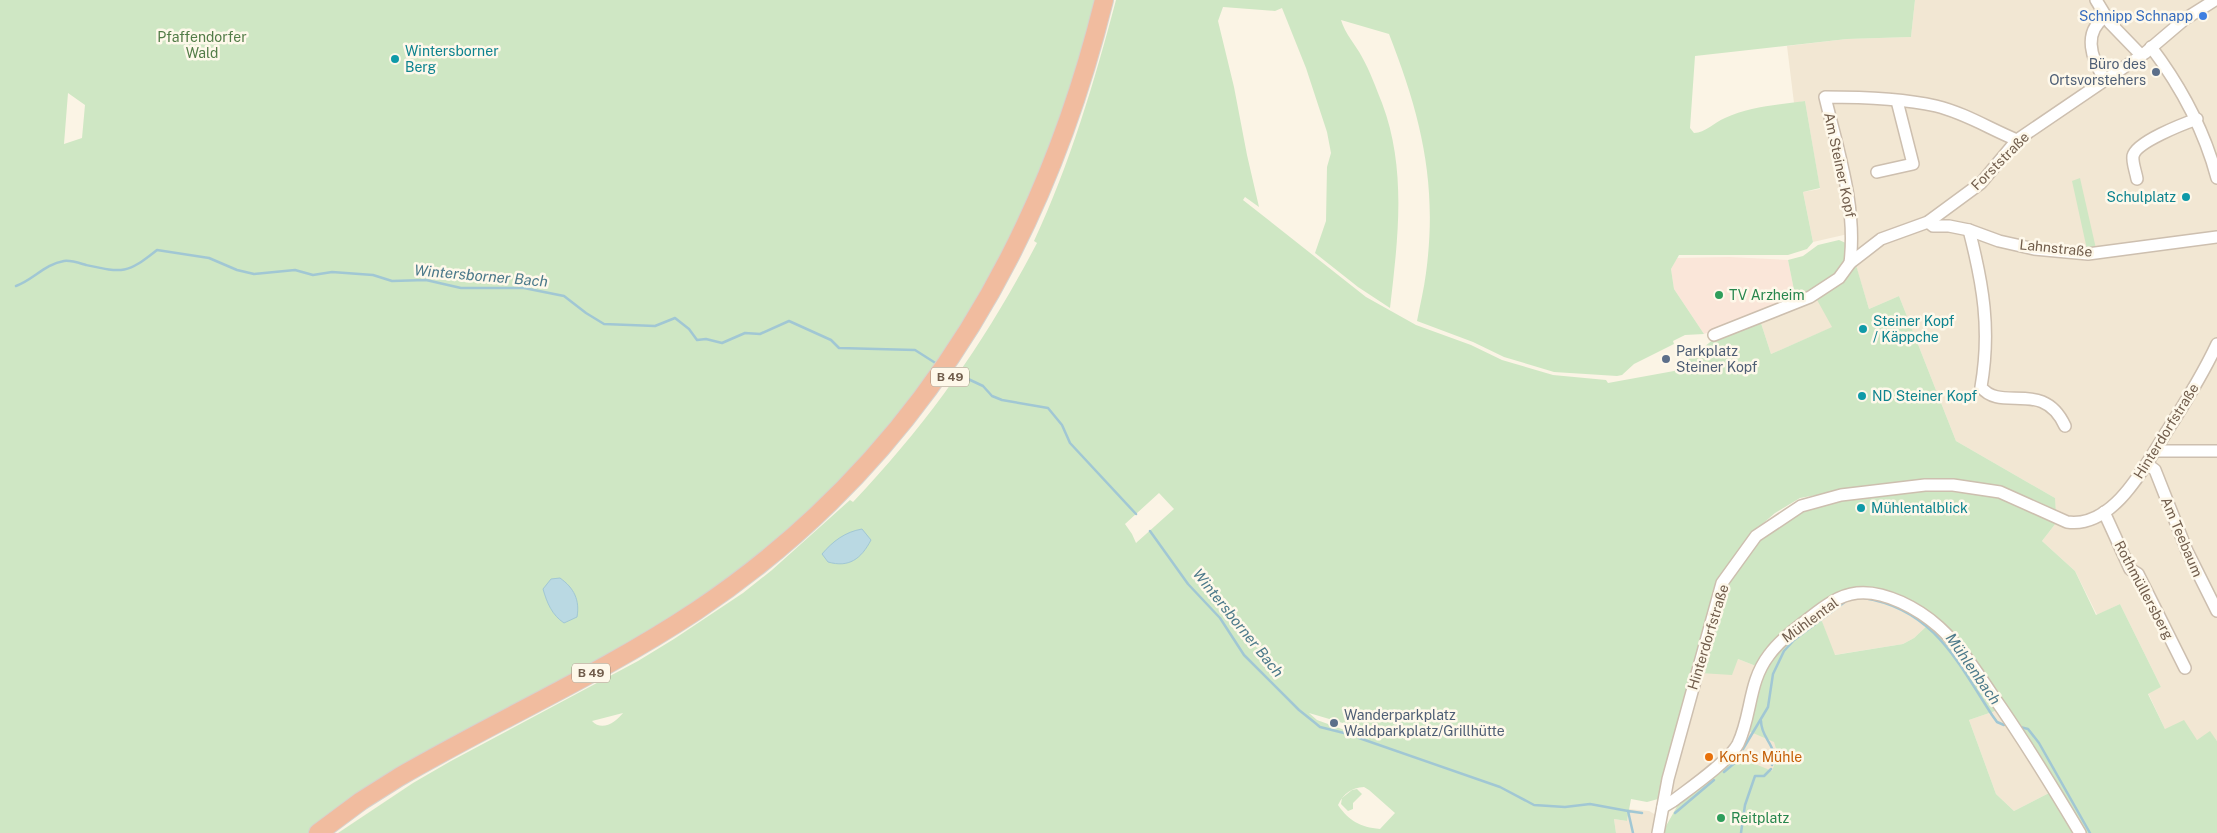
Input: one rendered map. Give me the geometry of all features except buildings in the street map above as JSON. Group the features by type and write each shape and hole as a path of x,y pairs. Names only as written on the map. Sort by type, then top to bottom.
{"highway":[{"name":"B 49","path":"1022,245 1062,139 1088,62 1104,0"},
{"name":"B 49","path":"334,833 367,809 441,764 630,663 702,618 776,564 850,489 941,370 978,316 1022,245 1062,169 1078,124 1115,0"},
{"name":"B 49","path":"318,833 399,777 634,650 698,610 762,562 850,489"}],"street":[{"path":"2096,0 2105,17 2141,55"},
{"name":"Forststraße","path":"1714,335 1810,297 1839,278 1850,263 1884,237 1928,222 1981,183 2017,140 2141,55 2208,2"},
{"path":"2105,17 2094,28 2090,40 2096,63 2105,80"},
{"path":"2151,47 2179,86 2197,119 2211,155 2217,178"},
{"name":"Am Steiner Kopf","path":"1850,263 1853,234 1850,203 1825,96 1897,101"},
{"path":"1877,172 1914,164 1897,101 1936,106 1986,124 1998,132 2017,140"},
{"path":"2138,179 2133,160 2137,150 2173,129 2197,119"},
{"name":"Lahnstraße","path":"1928,222 1934,226 1950,226 1969,230 1999,241 2034,248 2088,254 2217,237"},
{"path":"1969,230 1982,279 1985,311 1986,357 1981,387 1985,392 1993,395 2043,401 2051,405 2061,417 2065,426"},
{"name":"Hinterdorfstraße","path":"1662,806 1700,659 1722,584 1756,536 1801,506 1848,494 1924,485 1953,485 2000,492 2067,522 2078,524 2104,512 2135,482 2156,451 2217,344"},
{"path":"2165,433 2176,450"},
{"path":"2156,451 2217,451"},
{"name":"Am Teebaum","path":"2147,464 2155,470 2187,551 2217,611"},
{"name":"Rothmüllersberg","path":"2104,512 2130,569 2138,574 2184,668"},
{"name":"Mühlental","path":"1662,806 1674,801 1734,750 1743,729 1755,679 1763,663 1777,645 1831,602 1846,595 1865,593 1903,604 1928,619 1947,636 1975,671 2020,735 2080,833"},
{"path":"1658,833 1662,806"}],"shaded area":[{"path":"1915,0 2217,0 2217,741 2210,732 2197,740 2165,729 2148,693 2161,687 2120,604 2097,615 2075,571 2042,541 2056,523 2055,498 1956,441 1899,296 1869,309 1856,266 1844,280 1833,327 1771,354 1760,320 1843,267 1848,234 1813,242 1803,192 1820,189 1805,101 1794,103 1787,46 1847,39 1911,37"},
{"path":"1729,257 1788,260 1796,300 1704,334 1674,289 1671,269 1677,258"},
{"path":"1875,598 1887,602 1929,624 1914,638 1903,644 1834,655 1820,616 1850,599"},
{"path":"1738,659 1756,666 1778,755 1774,768 1772,771 1768,769 1679,803 1670,792 1700,673"},
{"path":"1998,710 2051,792 2014,811 1996,794 1969,720"},
{"path":"1629,809 1649,811 1656,815 1654,833 1616,833 1614,819 1627,821"}],"green space":[{"name":"Pfaffendorfer Wald","path":"0,0 1102,0 1018,234 929,377 858,463 734,581 314,833 0,833","holes":["68,93 85,105 82,138 64,144"]},
{"path":"1116,0 1915,0 1911,37 1847,39 1695,56 1690,128 1694,133 1698,133 1721,120 1744,111 1764,106 1805,101 1820,188 1803,192 1813,242 1807,249 1788,255 1679,255 1671,269 1674,289 1704,334 1685,335 1673,341 1674,344 1634,364 1622,375 1554,372 1504,357 1473,342 1417,321 1425,279 1429,241 1430,210 1428,180 1418,122 1389,34 1341,20 1373,80 1390,128 1395,153 1398,179 1398,230 1390,308 1358,287 1315,253 1326,221 1327,167 1331,153 1327,132 1306,68 1282,8 1275,11 1223,7 1218,21 1259,207 1245,197 1243,200 1366,297 1416,325 1471,345 1502,360 1553,375 1606,380 1608,383 1674,371 1714,339 1760,320 1771,354 1832,327 1816,298 1844,280 1856,265 1869,309 1899,296 1956,441 2055,498 2056,513 2006,490 1977,482 1924,480 1861,487 1800,498 1775,513 1753,532 1717,584 1658,799 1647,802 1631,799 1627,821 1614,819 1616,833 338,833 413,783 451,761 638,661 674,639 743,593 772,570 850,500 853,502 907,441 954,379 997,314 1037,243 1034,241 1070,153","holes":["1159,493 1174,509 1136,543 1125,524","623,713 617,720 604,726 600,726 592,721","1309,713 1353,726 1350,732 1317,720","1364,787 1369,790 1395,813 1380,829 1367,827 1356,822 1346,815 1338,805 1348,792"]},
{"path":"2080,178 2097,253 2088,254 2072,181"},
{"path":"1839,240 1848,244 1843,264 1830,278 1796,300 1788,260 1803,256 1818,245"},
{"path":"1922,491 1979,493 1997,497 2056,523 2042,541 2075,571 2096,615 2120,604 2161,687 2148,694 2165,729 2184,720 2197,740 2210,731 2217,741 2217,833 2082,833 1948,629 1933,614 1874,588 1858,587 1851,589 1756,666 1738,659 1732,675 1700,673 1726,586 1759,539 1805,511 1828,503 1856,497"},
{"path":"1820,616 1835,655 1903,644 1914,638 1929,624 1949,643 1998,710 1969,720 1996,794 2014,811 2051,792 2075,833 1662,833 1679,803 1736,756 1772,771 1778,755 1774,742 1746,730 1764,670 1784,645"},
{"path":"1357,789 1362,794 1353,803 1353,809 1348,811 1341,804 1342,798 1352,790"}],"water":[{"path":"862,529 871,540 859,557 842,564 828,562 822,554 830,545 845,535"},
{"path":"560,578 572,590 578,605 577,617 564,623 550,608 543,589 551,579"}],"waterway":[{"name":"Wintersborner Bach","path":"16,286 51,265 64,261 124,270 138,264 157,250 209,258 237,270 254,274 295,270 313,275 332,272 373,275 392,281 426,280 461,288 524,288 564,296 604,324 655,326 675,318 689,329 697,340 706,339 722,343 745,333 760,334 789,321 831,340 839,348 915,350 937,364"},
{"name":"Wintersborner Bach","path":"949,370 983,386 992,396 1002,400 1048,408 1062,425 1070,443 1136,514"},
{"name":"Wintersborner Bach","path":"1150,531 1188,584 1220,618 1244,655 1299,710 1320,727 1344,733"},
{"name":"Mühlenbach","path":"1864,598 1888,604 1908,613 1926,626 1941,640 1954,657 1997,722 2004,725"},
{"name":"Mühlenbach","path":"1743,749 1768,707 1773,674 1784,651 1794,640 1846,601"},
{"name":"Mühlenbach","path":"1761,721 1764,733 1772,747 1774,758 1772,765"},
{"name":"Mühlenbach","path":"2020,727 2028,729 2039,743 2090,833"},
{"name":"Wintersborner Bach","path":"1359,738 1500,787 1534,805 1565,807 1590,804 1628,811"},
{"name":"Mühlenbach","path":"1724,772 1737,761 1740,755"},
{"name":"Mühlenbach","path":"1741,833 1745,805 1755,776 1764,776 1771,769"},
{"name":"Mühlenbach","path":"1675,813 1714,780"},
{"name":"Mühlenbach","path":"1633,833 1628,811 1642,813"}],"place":[{"name":"Schnipp Schnapp","path":"2203,16"},
{"name":"Wintersborner Berg","path":"395,59"},
{"name":"Büro des Ortsvorstehers","path":"2156,72"},
{"name":"Schulplatz","path":"2186,197"},
{"name":"TV Arzheim","path":"1719,295"},
{"name":"Steiner Kopf / Käppche","path":"1863,329"},
{"name":"Parkplatz Steiner Kopf","path":"1666,359"},
{"name":"ND Steiner Kopf","path":"1862,396"},
{"name":"Mühlentalblick","path":"1861,508"},
{"name":"Wanderparkplatz Waldparkplatz/Grillhütte","path":"1334,723"},
{"name":"Korn's Mühle","path":"1709,757"},
{"name":"Reitplatz","path":"1721,818"}]}
